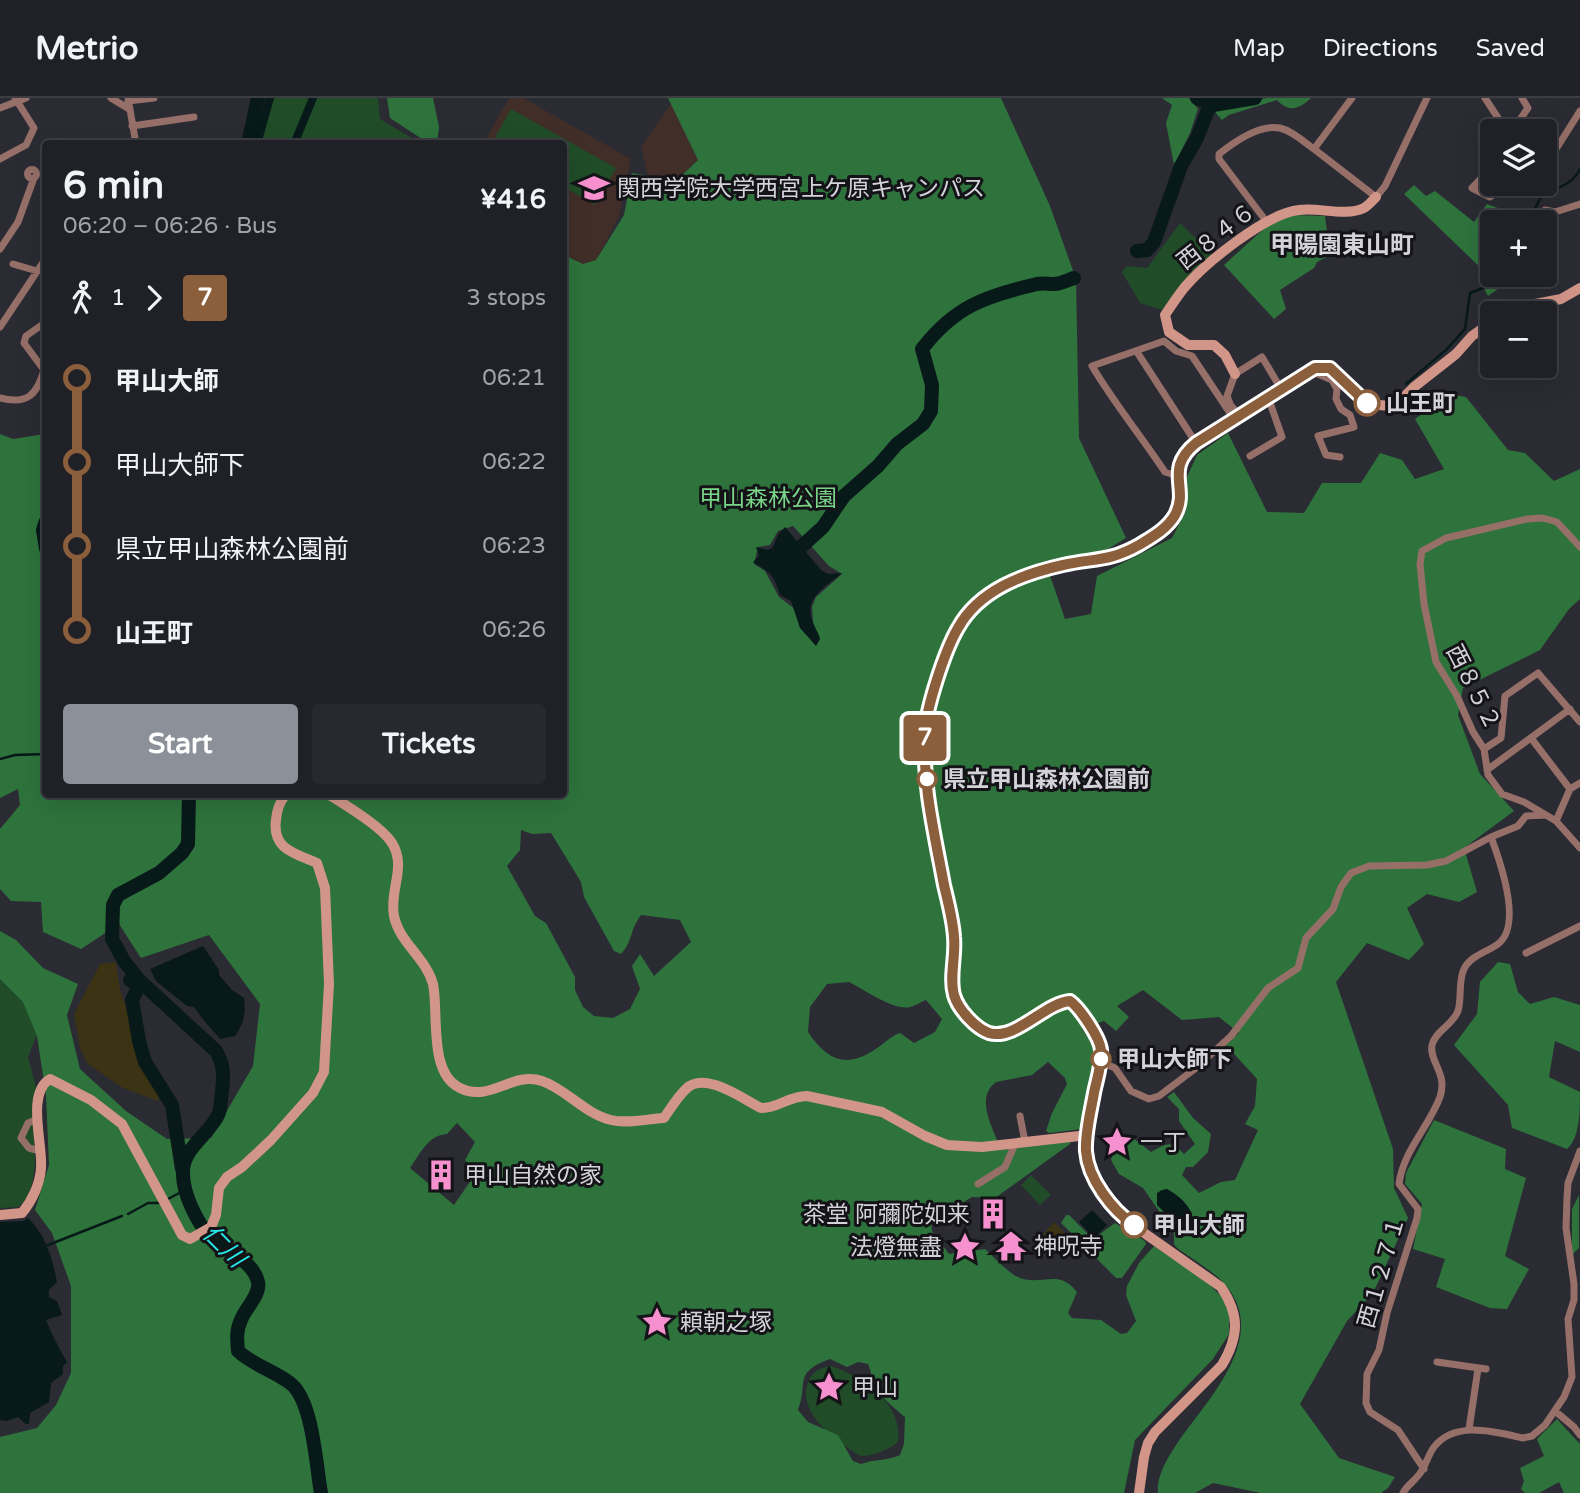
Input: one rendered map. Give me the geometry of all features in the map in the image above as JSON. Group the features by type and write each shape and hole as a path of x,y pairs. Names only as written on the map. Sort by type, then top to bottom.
{"street":[{"path":"0,108 26,98"},
{"path":"111,98 128,103 154,98"},
{"path":"1314,149 1352,98"},
{"path":"1266,221 1219,159 1219,154 1240,138 1269,128 1279,128 1293,134 1376,197 1385,186 1427,98"},
{"path":"1485,98 1499,119"},
{"path":"1520,119 1528,108 1522,98"},
{"path":"0,159 26,145 34,128 16,100"},
{"path":"128,103 135,140"},
{"path":"1557,148 1580,111"},
{"path":"132,126 194,117"},
{"path":"0,249 18,222 34,178"},
{"path":"1480,180 1472,188 1480,192"},
{"name":"西８４６","path":"1235,374 1225,355 1214,345 1188,345 1169,332 1165,315 1184,288 1209,264 1266,221 1281,213 1300,209 1345,211 1364,208 1376,197"},
{"path":"1557,211 1580,204"},
{"path":"13,264 37,271"},
{"path":"0,327 42,264"},
{"path":"1551,301 1561,299 1580,288"},
{"path":"42,325 26,336 24,343 42,367"},
{"path":"1139,1493 1148,1443 1155,1432 1222,1365 1230,1353 1236,1316 1232,1302 1222,1287 1120,1216 1108,1203 1089,1166 1086,1150 1101,1062 1101,1046 1077,1006 1070,1001 1060,1002 1014,1029 999,1034 989,1033 977,1026 954,996 954,937 924,764 925,730 933,697 958,627 976,604 1009,582 1065,564 1112,558 1157,534 1168,525 1176,513 1179,501 1178,476 1183,456 1196,443 1311,371 1323,367 1330,368 1368,404 1390,406 1456,354 1480,330"},
{"path":"1178,476 1165,472 1128,417 1113,400 1093,366 1164,341 1176,351 1192,356 1237,417"},
{"path":"1137,352 1196,443"},
{"path":"1237,417 1227,396 1235,374 1262,357 1281,389"},
{"path":"1311,371 1332,380 1337,389 1336,399 1341,409 1350,415 1354,427 1318,436 1326,455 1340,457"},
{"path":"0,398 30,398 42,376"},
{"path":"1250,456 1282,437 1268,397"},
{"name":"西８５２","path":"1487,771 1484,749 1436,662 1424,604 1420,564 1422,551 1446,538 1527,519 1543,518 1557,522 1580,547"},
{"path":"1484,749 1501,738 1506,696 1538,673 1580,722"},
{"path":"1570,709 1487,771 1502,794 1524,802 1556,821 1580,848"},
{"path":"1531,738 1570,789"},
{"path":"1556,821 1570,789 1580,783"},
{"path":"0,1214 22,1213 30,1203 41,1169 39,1092 50,1079 62,1083 106,1110 128,1133 182,1235 190,1239 211,1227 216,1215 219,1188 224,1181 271,1140 313,1093 324,1072 328,984 325,888 317,863 291,852 278,842 274,831 277,808 283,798"},
{"path":"334,798 358,813 392,843 400,867 393,911 396,926 428,970 433,985 436,1036 443,1069 449,1080 461,1089 494,1091 516,1080 530,1078 544,1081 602,1117 614,1121 664,1118 688,1086 698,1081 710,1082 761,1108 768,1108 794,1096 807,1096 882,1112 925,1136 947,1144 982,1147 1088,1135"},
{"path":"1101,1062 1115,1069 1131,1091 1149,1099 1159,1096 1196,1068 1231,1036 1268,988 1298,968 1307,939 1314,927 1334,909 1341,887 1351,873 1369,866 1447,861 1518,826 1526,816 1545,815"},
{"name":"西１２７１","path":"1424,1469 1398,1430 1370,1412 1366,1403 1367,1374 1379,1350 1387,1312 1417,1218 1418,1209 1399,1184 1405,1159 1439,1099 1443,1086 1442,1074 1432,1045 1458,1011 1462,972 1466,965 1503,940 1510,921 1504,870 1491,838"},
{"path":"1526,953 1580,926"},
{"path":"978,1184 1005,1167 1020,1143 1020,1116"},
{"path":"38,1119 28,1122 20,1138 29,1148 40,1151"},
{"path":"1403,1492 1424,1469 1433,1448 1441,1440 1453,1433 1469,1429 1523,1438 1532,1436 1564,1397 1572,1377 1568,1320 1574,1300 1576,1277 1566,1228 1567,1198 1568,1183 1580,1151"},
{"path":"1437,1362 1482,1369 1469,1429"},
{"path":"1555,1411 1577,1425 1580,1435"}],"shaded area":[{"name":"関西学院大学西宮上ケ原キャンパス","path":"509,98 523,98 631,159 619,216 596,261 583,264 567,256 567,140 485,140"},
{"path":"671,104 698,159 676,181 648,176 641,147"},
{"path":"785,527 821,570 828,574 842,573 819,592 812,603 811,617 820,639 816,646 800,628 791,601 780,595 771,575 753,562 759,556 756,547 768,550 773,547"},
{"path":"203,946 219,970 219,975 232,990 244,998 244,1018 235,1036 220,1039 194,1007 187,1006 156,981 150,969"},
{"path":"1167,1189 1188,1207 1193,1219 1191,1232 1180,1232 1174,1218 1157,1205 1157,1193"},
{"path":"1092,1210 1107,1225 1094,1238 1079,1222"},
{"path":"28,1218 44,1239 53,1264 57,1282 49,1290 49,1297 57,1301 62,1315 46,1320 67,1362 63,1366 63,1374 51,1383 49,1402 30,1413 29,1424 26,1424 18,1417 7,1421 0,1420 0,1222 24,1221"}],"green space":[{"path":"273,98 378,98 380,119 415,140 262,140"},
{"path":"387,98 433,98 439,127 437,140 423,140 390,118"},
{"name":"甲山森林公園","path":"668,98 1001,98 1050,206 1076,279 1079,438 1126,538 1103,552 1046,564 1065,619 1091,614 1097,576 1172,538 1186,511 1186,479 1197,455 1228,433 1267,512 1304,513 1322,483 1361,483 1380,453 1402,460 1415,479 1444,469 1415,419 1450,394 1466,397 1508,450 1525,453 1554,481 1580,469 1580,599 1569,609 1540,650 1463,688 1458,715 1480,774 1514,811 1464,848 1477,892 1459,902 1427,894 1407,908 1424,944 1409,960 1367,943 1336,982 1393,1149 1394,1188 1408,1218 1373,1293 1347,1321 1300,1404 1339,1458 1395,1477 1381,1493 1261,1493 1213,1483 1195,1493 1158,1493 1161,1472 1168,1458 1230,1367 1238,1347 1241,1327 1238,1307 1228,1288 1211,1271 1177,1248 1174,1244 1174,1233 1143,1188 1119,1174 1111,1160 1126,1141 1133,1138 1151,1152 1169,1144 1184,1154 1195,1144 1179,1121 1179,1109 1167,1097 1174,1092 1193,1118 1211,1134 1208,1152 1193,1167 1186,1167 1182,1175 1199,1193 1221,1182 1235,1180 1258,1130 1245,1124 1255,1106 1257,1079 1226,1045 1239,1033 1219,1017 1182,1020 1143,990 1117,1006 1129,1017 1116,1031 1104,1021 1082,1029 1096,1048 1096,1057 1086,1126 1082,1129 1049,1133 1046,1131 1067,1084 1065,1078 1048,1062 1032,1075 996,1082 990,1089 987,1112 999,1145 1071,1142 1070,1144 995,1198 972,1197 931,1222 932,1231 949,1254 985,1249 1015,1276 1028,1280 1064,1281 1077,1292 1068,1313 1072,1318 1101,1320 1121,1334 1127,1333 1136,1321 1126,1295 1127,1286 1139,1263 1154,1246 1207,1282 1223,1298 1229,1312 1229,1334 1213,1359 1135,1440 1124,1493 0,1493 0,1437 37,1428 56,1405 71,1373 71,1286 52,1233 35,1210 49,1165 46,1095 37,1036 23,1002 0,979 0,931 16,940 43,968 78,984 67,1015 80,1069 126,1111 167,1139 211,1138 253,1066 260,1004 209,935 141,958 119,924 81,949 43,932 41,902 11,901 0,889 0,829 20,805 18,789 0,798 0,434 13,439 42,434 42,798 567,798 567,256 583,264 596,260 624,215 632,173 676,181 698,160","holes":["793,526 829,566 842,574 816,597 812,607 814,632 795,609 779,597 765,571 754,564 758,547 770,545 778,531","521,830 532,834 551,833 581,882 584,897 614,951 621,954 625,949 641,915 680,920 691,942 654,976 640,954 632,966 640,989 630,1009 613,1018 594,1016 583,1007 575,990 575,977 546,923 535,916 507,866 520,850","849,982 896,1006 912,1006 926,1000 942,1019 935,1032 914,1043 900,1033 866,1055 856,1059 838,1059 822,1049 808,1032 810,1007 827,984","457,1123 475,1142 465,1160 476,1173 454,1205 410,1168 425,1146 440,1135 447,1134","830,1359 847,1367 858,1362 868,1364 878,1391 905,1417 904,1444 900,1455 861,1464 853,1461 838,1435 808,1422 798,1410 806,1374 818,1364"]},
{"path":"1162,98 1189,98 1198,109 1190,133 1174,165 1166,123 1172,105"},
{"path":"1267,98 1311,98 1294,108 1286,107 1277,100 1229,115 1222,120 1212,109 1220,105"},
{"path":"511,109 566,140 494,140"},
{"path":"567,140 616,168 595,205 567,189"},
{"path":"1414,185 1426,196 1435,191 1474,222 1480,214 1480,267 1404,194"},
{"path":"1487,204 1498,208 1497,210 1483,210"},
{"path":"1292,215 1325,216 1327,232 1340,233 1342,249 1317,262 1314,268 1280,290 1286,309 1274,319 1224,265 1268,225"},
{"path":"1180,223 1212,254 1189,275 1162,310 1140,303 1122,272 1127,266 1147,268"},
{"path":"1486,287 1501,287 1488,296"},
{"path":"1498,962 1510,964 1518,992 1530,1004 1554,997 1580,1005 1580,1052 1555,1041 1549,1077 1580,1092 1577,1131 1567,1149 1512,1128 1508,1105 1454,1045 1477,1014 1480,982"},
{"path":"0,967 27,1001 39,1030 28,1057 36,1087 33,1118 35,1166 32,1184 27,1199 18,1207 0,1208"},
{"path":"1434,1120 1506,1149 1505,1169 1526,1178 1505,1256 1529,1269 1507,1309 1490,1308 1436,1287 1445,1259 1413,1249 1422,1204 1405,1184 1406,1173"},
{"path":"1031,1175 1051,1195 1040,1205 1021,1185"},
{"path":"1579,1195 1579,1248 1572,1255 1572,1209"},
{"path":"1066,1215 1093,1239 1115,1223 1146,1244 1122,1278 1116,1278 1061,1223"},
{"path":"831,1366 868,1384 887,1403 898,1428 898,1442 881,1452 861,1456 820,1425 807,1403 806,1392 813,1374"},
{"path":"1557,1419 1580,1444 1580,1493 1564,1493 1559,1482 1539,1493 1525,1493 1521,1489 1524,1481 1520,1468 1544,1456 1537,1439"}],"sand":[{"path":"116,962 120,990 136,1045 153,1083 161,1094 158,1101 123,1088 87,1063 80,1048 74,1014 100,964"},
{"path":"1054,1222 1075,1243 1070,1248 1057,1235 1047,1244 1041,1237"}],"waterway":[{"name":"仁川","path":"249,140 258,98"},
{"path":"258,140 270,98"},
{"path":"296,140 313,98"},
{"path":"1197,98 1213,105 1255,98"},
{"path":"1137,251 1147,250 1154,242 1181,166 1197,138 1208,110 1213,105"},
{"path":"1534,210 1542,194 1569,182 1580,169"},
{"path":"801,547 823,527 844,496 878,466 897,444 923,424 931,411 932,385 922,349 934,334 959,313 987,299 1037,284 1056,284 1074,278"},
{"path":"1406,384 1447,349 1465,329 1470,293 1483,287"},
{"path":"0,759 15,755 42,754"},
{"name":"仁川","path":"189,798 188,844 182,853 159,873 118,895 113,905 112,939 124,961 140,981 216,1051 221,1061 223,1080 219,1113 184,1163 185,1189 191,1207 206,1232 218,1244 245,1262 255,1274 258,1287 239,1324 238,1351 290,1383 298,1392 309,1418 321,1493"},
{"name":"仁川","path":"130,980 139,986 132,1000 139,1041 145,1062 172,1105 182,1169"},
{"path":"168,1199 183,1191 185,1186"},
{"path":"128,1214 148,1203 160,1203"},
{"path":"48,1245 122,1216"}],"bus line":[{"name":"7","path":"1134,1225 1120,1216 1108,1203 1089,1166 1086,1150 1101,1062 1101,1046 1077,1006 1070,1001 1060,1002 1014,1029 999,1034 989,1033 977,1026 954,996 954,937 924,764 925,730 933,697 958,627 976,604 992,592 1009,582 1065,564 1112,558 1135,547 1168,525 1176,513 1179,501 1180,462 1196,443 1315,368 1330,368 1367,403"}],"place":[{"name":"関西学院大学西宮上ケ原キャンパス","path":"594,188"},
{"name":"山王町","path":"1367,403"},
{"name":"県立甲山森林公園前","path":"927,779"},
{"name":"甲山大師下","path":"1101,1059"},
{"name":"一丁","path":"1117,1142"},
{"name":"甲山自然の家","path":"441,1175"},
{"name":"茶堂 阿彌陀如来","path":"993,1214"},
{"name":"甲山大師","path":"1134,1225"},
{"name":"神呪寺","path":"1011,1246"},
{"name":"法燈無盡","path":"965,1247"},
{"name":"頼朝之塚","path":"657,1322"},
{"name":"甲山","path":"829,1387"}],"district":[{"name":"甲陽園東山町","path":"1342,245"}]}
